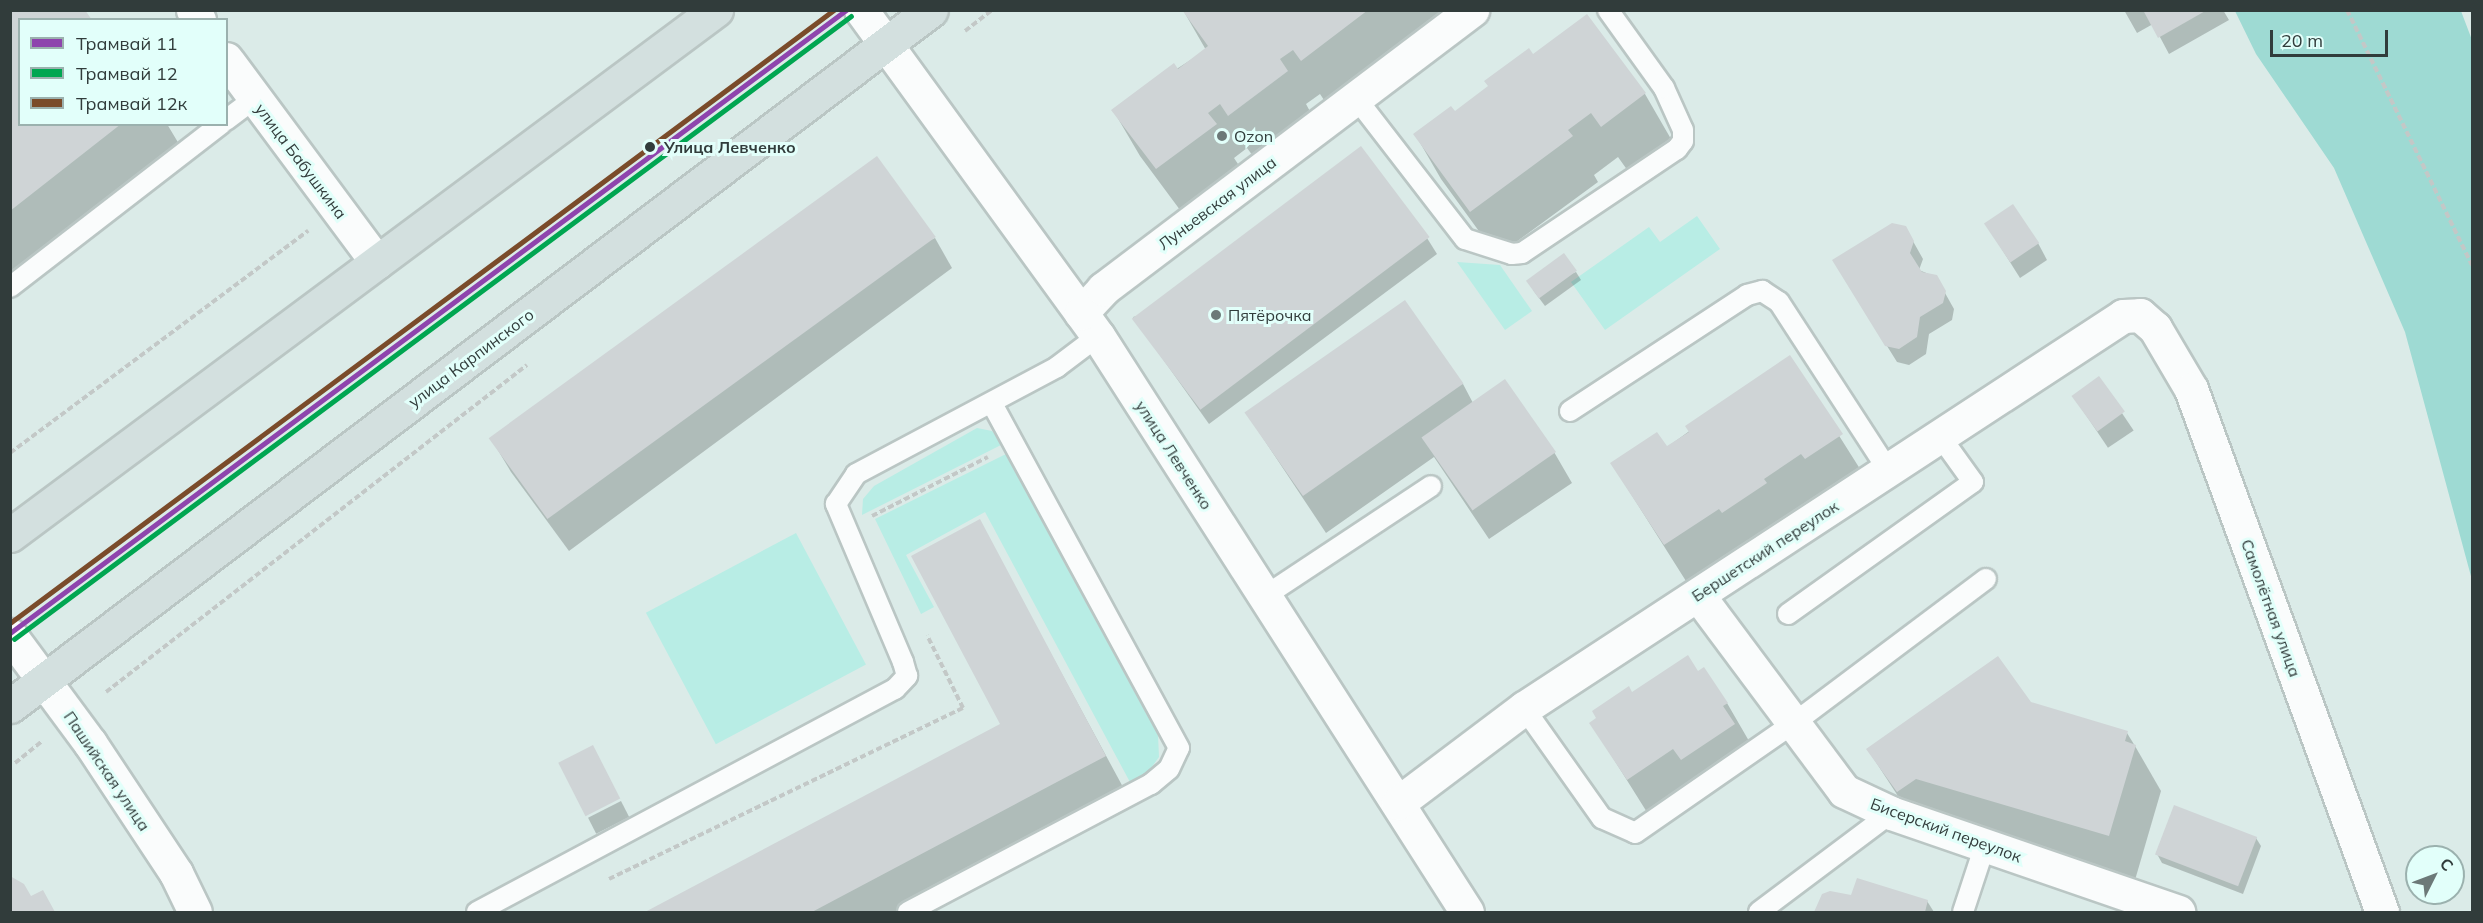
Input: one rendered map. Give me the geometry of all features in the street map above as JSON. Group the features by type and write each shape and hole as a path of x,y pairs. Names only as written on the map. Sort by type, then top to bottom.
{"main road":[{"path":"10,535 716,10"},
{"name":"улица Карпинского","path":"10,706 932,10"}],"street":[{"name":"улица Левченко","path":"861,10 1090,324 1467,912"},
{"name":"Луньевская улица","path":"1090,324 1103,289 1472,10"},
{"name":"улица Бабушкина","path":"228,62 377,262"},
{"name":"Бершетский переулок","path":"1398,803 1524,708 2123,316 2140,315"},
{"name":"Самолётная улица","path":"2140,315 2155,328 2191,389 2382,912"},
{"name":"Бисерский переулок","path":"1698,595 1844,791 1891,813 2178,912"},
{"name":"Пашийская улица","path":"10,635 149,833 195,912"}],"lane":[{"path":"1356,98 1465,239 1512,255 1522,253 1677,149 1683,141 1683,130 1664,88 1608,10"},
{"path":"228,118 254,99"},
{"path":"10,287 217,126"},
{"path":"1570,411 1747,295 1762,291 1779,302 1888,470"},
{"path":"477,912 895,689 907,676 903,662 836,504 856,474 992,404 1057,367 1090,324"},
{"path":"908,912 1151,784 1169,770 1179,748 992,404"},
{"path":"1788,614 1973,482 1940,436"},
{"path":"1266,596 1431,486"},
{"path":"1524,708 1602,818 1635,833 1794,723 1986,579"},
{"path":"1759,912 1891,813"},
{"path":"1963,912 1985,845"}],"path":[{"path":"965,31 992,10"},
{"path":"2347,10 2472,265"},
{"path":"10,453 337,208"},
{"path":"106,692 529,364"},
{"path":"15,763 46,739"}],"shaded area":[{"path":"2235,11 2461,11 2472,40 2472,580 2405,332 2334,168 2256,54"},
{"path":"1697,216 1720,249 1605,330 1571,282 1649,227 1660,242"},
{"path":"1457,262 1500,265 1532,311 1505,330"},
{"path":"977,428 992,431 1003,444 862,515 863,499 874,486"},
{"path":"1006,454 1158,735 1159,757 1146,775 1131,784 985,512 906,555 934,607 921,614 875,519"},
{"path":"796,533 866,665 716,744 646,613"}],"building":[{"path":"10,10 85,10 91,18 18,18 18,126 118,126 10,211"},
{"path":"1182,10 1368,10 1301,61 1293,50 1280,59 1288,71 1228,116 1220,104 1208,113 1217,124 1156,169 1111,110 1174,63 1178,69 1208,46"},
{"path":"2143,10 2207,10 2158,38"},
{"path":"1587,14 1646,93 1601,127 1591,113 1568,130 1573,136 1470,212 1413,134 1451,106 1455,111 1488,86 1484,81 1529,48 1533,54"},
{"path":"1361,146 1430,237 1200,410 1132,319"},
{"path":"877,156 936,237 547,519 489,438"},
{"path":"2013,204 2039,243 2010,263 1984,224"},
{"path":"1892,223 1906,226 1914,241 1910,253 1922,272 1937,275 1946,291 1943,303 1920,317 1917,337 1899,349 1885,346 1832,260"},
{"path":"1564,253 1577,271 1539,298 1526,281"},
{"path":"1405,300 1464,384 1303,496 1244,412"},
{"path":"1790,355 1843,434 1805,459 1801,454 1764,479 1767,483 1722,513 1719,509 1664,545 1610,463 1657,432 1667,446 1689,432 1685,426"},
{"path":"2099,376 2125,412 2097,432 2071,396"},
{"path":"1505,379 1556,452 1472,510 1421,438"},
{"path":"980,519 1106,756 812,912 645,912 1000,724 911,556"},
{"path":"1688,655 1698,671 1704,667 1728,703 1723,706 1735,724 1681,760 1673,749 1627,780 1589,723 1596,718 1592,711 1629,686 1632,692"},
{"path":"1998,656 2031,702 2128,731 2125,741 2136,745 2109,836 1916,779 1897,792 1866,749"},
{"path":"593,745 620,798 585,816 558,763"},
{"path":"2174,805 2257,837 2238,886 2155,854"},
{"path":"10,876 24,884 31,896 43,890 55,912 10,912"},
{"path":"1857,878 1928,900 1925,912 1814,912 1822,894 1830,891 1851,895"}],"tram line":[{"name":"12к","path":"10,623 834,10"},
{"name":"11","path":"10,633 846,10"},
{"name":"12","path":"14,639 851,16"}],"place":[{"name":"Ozon","path":"1222,136"},
{"name":"Улица Левченко","path":"650,147"},
{"name":"Пятёрочка","path":"1216,315"}]}
